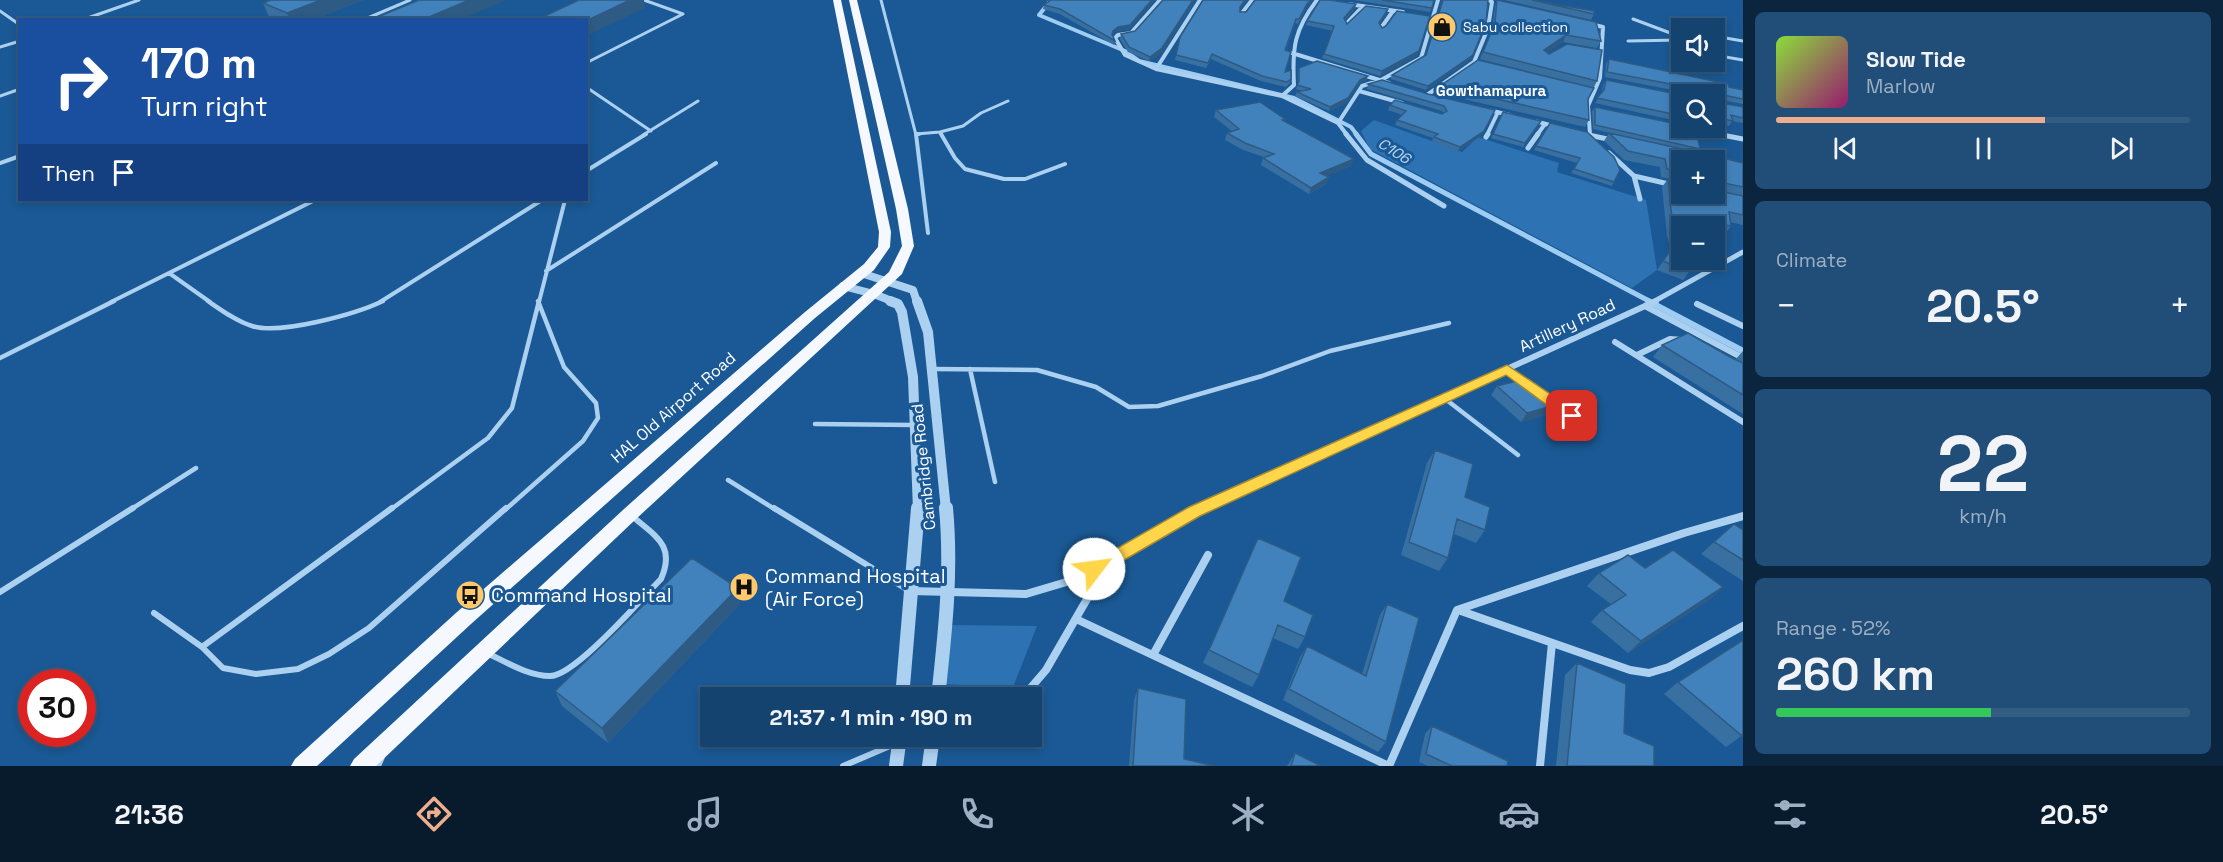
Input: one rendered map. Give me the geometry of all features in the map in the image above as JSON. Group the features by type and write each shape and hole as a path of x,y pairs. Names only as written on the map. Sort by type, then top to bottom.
{"main road":[{"name":"HAL Old Airport Road","path":"302,766 464,618 843,286 861,273 884,247 885,232 837,0"},
{"path":"361,766 630,514 895,274 908,246 902,209 853,0"}],"street":[{"path":"1160,0 1131,33 1118,35 1115,38 1118,50 1132,61 1156,69 1283,96 1338,123 1366,160 1444,206"},
{"path":"1156,69 1200,0"},
{"path":"1242,13 1252,0"},
{"path":"1283,96 1294,85 1292,53 1300,22 1317,0"},
{"path":"1338,123 1362,86 1380,80 1421,57 1438,0"},
{"path":"1426,95 1474,62 1488,28 1491,1 1503,5"},
{"path":"1345,3 1413,14"},
{"path":"1346,24 1363,6"},
{"path":"1382,28 1393,11"},
{"path":"1423,15 1433,17"},
{"path":"1581,22 1604,27 1601,80 1598,93 1588,106 1588,135 1596,142"},
{"path":"1593,51 1603,53"},
{"path":"1292,53 1399,86"},
{"path":"1474,62 1485,65"},
{"path":"1587,90 1598,93"},
{"path":"1359,91 1410,106"},
{"path":"1417,92 1437,97"},
{"path":"1588,106 1600,109"},
{"path":"1478,107 1522,118"},
{"path":"1486,137 1498,112"},
{"path":"1533,121 1567,129"},
{"path":"1528,148 1545,124"},
{"path":"1578,132 1621,142"},
{"path":"1725,135 1743,139"},
{"path":"1604,148 1634,176 1671,184"},
{"path":"1634,176 1640,199"},
{"name":"Artillery Road","path":"910,591 1026,594 1080,578 1195,511 1645,306 1743,252"},
{"name":"Cambridge Road","path":"861,273 913,290 928,332 949,543 949,592 939,687"},
{"name":"Cambridge Road","path":"843,286 874,294 898,304 902,312 913,377 918,521 903,687"},
{"path":"1697,304 1743,326"},
{"path":"1645,306 1743,358"},
{"path":"1637,355 1670,339 1685,341"},
{"path":"1615,342 1743,422"},
{"path":"1076,619 1389,766 1457,610 1684,532 1743,516"},
{"path":"1153,655 1209,555"},
{"path":"1031,687 1046,670 1109,561"},
{"path":"1457,610 1630,670 1649,673 1669,667 1743,626"},
{"path":"1540,766 1552,643"},
{"path":"896,766 898,747"},
{"path":"929,766 932,747"}],"lane":[{"path":"88,18 139,0"},
{"path":"368,18 410,0"},
{"path":"588,62 683,14 644,0"},
{"path":"881,0 916,134 928,233"},
{"path":"0,11 18,24"},
{"path":"1633,19 1671,35"},
{"path":"1725,38 1743,41"},
{"path":"1628,41 1671,39"},
{"path":"0,47 18,41"},
{"path":"1725,57 1743,60"},
{"path":"588,88 651,131"},
{"path":"0,96 18,90"},
{"path":"588,170 698,101"},
{"path":"916,134 940,132 963,126 981,113 1008,101"},
{"path":"940,132 955,158 965,169 1004,179 1025,179 1065,164"},
{"path":"0,163 18,157"},
{"path":"546,271 716,163"},
{"path":"0,358 313,201"},
{"path":"169,273 199,295 252,326 267,329 310,322 358,311 381,302 540,201"},
{"path":"202,647 488,438 512,408 565,201"},
{"path":"154,613 202,647 223,668 256,674 298,669 329,654 369,628 583,441 598,418 596,404 564,367 538,301"},
{"path":"932,369 1037,370 1096,387 1129,407 1142,408 1262,376 1329,351 1449,323"},
{"path":"970,369 996,482"},
{"path":"1507,369 1534,389"},
{"path":"1444,398 1518,455"},
{"path":"1552,402 1588,428"},
{"path":"815,424 914,425"},
{"path":"0,592 196,468"},
{"path":"728,480 910,591"},
{"path":"484,651 518,668 546,676 560,675 586,654 661,579 669,564 667,550 630,514"},
{"path":"378,766 393,736"},
{"path":"843,766 882,747"}],"shaded area":[{"path":"1374,120 1462,152 1478,137 1559,163 1557,172 1646,200 1657,270 1632,288 1370,149 1361,131"},
{"path":"945,625 1037,626 1013,687 938,684"}],"building":[{"path":"271,0 321,0 287,13 263,3"},
{"path":"419,0 469,0 427,18 375,18"},
{"path":"579,0 630,0 588,20 588,18 540,18"},
{"path":"1051,0 1152,0 1130,25 1118,27 1113,31 1115,41 1060,9 1044,5"},
{"path":"1163,0 1193,0 1162,48 1150,57 1129,47 1121,34 1135,31"},
{"path":"1203,0 1245,0 1240,7 1240,12 1246,12 1255,0 1311,0 1299,19 1296,19 1285,50 1291,52 1285,72 1291,70 1291,79 1287,82 1262,76 1212,54 1208,63 1176,55 1180,37"},
{"path":"1320,0 1356,4 1344,18 1347,24 1366,6 1388,9 1379,23 1382,28 1397,11 1430,16 1419,51 1382,71 1324,54 1334,26 1307,21"},
{"path":"1382,0 1434,0 1432,8"},
{"path":"1443,0 1488,0 1486,23 1473,55 1428,86 1392,75 1426,55"},
{"path":"1497,0 1596,22 1601,41 1566,35 1544,50 1549,54 1567,44 1602,50 1597,81 1483,52 1495,23"},
{"path":"1532,0 1594,11 1594,14"},
{"path":"1609,59 1728,84 1729,87 1743,90 1743,99 1725,95 1725,84 1671,84 1607,72"},
{"path":"1478,60 1594,88 1588,99 1589,120 1440,86"},
{"path":"1317,61 1368,76 1360,80 1348,98 1330,107 1297,92 1311,89 1297,85 1299,68"},
{"path":"1382,80 1495,110 1484,131 1460,147 1434,137 1438,134 1397,120 1406,111 1390,105 1395,100 1442,114 1447,111 1444,106 1368,84"},
{"path":"1606,80 1671,93 1671,114 1597,98 1604,90"},
{"path":"1260,102 1285,119 1282,120 1354,159 1320,173 1329,177 1311,188 1263,158 1274,154 1227,133 1239,129 1216,110"},
{"path":"1725,104 1743,107 1743,118 1731,115 1733,121 1725,119"},
{"path":"1595,107 1671,123 1671,138 1698,138 1700,149 1595,125"},
{"path":"1503,112 1541,121 1525,143 1493,134"},
{"path":"1550,123 1587,132 1614,157 1620,170 1614,182 1574,169 1580,158 1536,146"},
{"path":"1609,133 1687,150 1671,150 1671,170 1667,169 1665,159 1628,151"},
{"path":"1725,158 1743,163 1743,187 1725,183"},
{"path":"1668,179 1671,180 1671,204 1725,204 1725,192 1743,196 1743,215 1729,212 1731,226 1725,225 1725,216 1672,216"},
{"path":"1671,250 1671,264 1663,261"},
{"path":"1688,333 1743,363 1743,395 1662,345"},
{"path":"1529,378 1563,403 1527,413 1497,386"},
{"path":"1435,450 1473,464 1465,497 1490,507 1485,530 1457,519 1448,558 1409,542"},
{"path":"1734,524 1743,530 1743,560 1714,542"},
{"path":"1258,538 1301,557 1284,601 1313,615 1305,637 1278,625 1259,675 1209,650"},
{"path":"1673,550 1723,587 1641,641 1602,610 1626,595 1599,573 1628,555 1645,568"},
{"path":"692,558 738,588 602,728 555,691"},
{"path":"1387,604 1419,618 1386,742 1289,689 1307,646 1366,676"},
{"path":"1743,640 1743,734 1741,735 1678,682"},
{"path":"1577,663 1626,684 1624,733 1654,746 1654,766 1567,766"},
{"path":"1138,688 1186,699 1184,759 1215,766 1133,766"},
{"path":"1432,726 1508,761 1507,766 1452,766 1426,754"},
{"path":"1295,753 1321,766 1291,766"}],"waterway":[{"name":"C106","path":"1051,0 1039,15 1125,51 1139,61 1294,98 1351,127 1357,135"},
{"name":"C106","path":"1356,134 1371,154 1651,302"},
{"name":"C106","path":"1648,301 1743,351"}],"place":[{"name":"Sabu collection","path":"1442,27"},
{"name":"Command Hospital (Air Force)","path":"744,587"},
{"name":"Command Hospital","path":"470,595"}],"district":[{"name":"Gowthamapura","path":"1491,91"}],"route":[{"path":"1094,569 1195,511 1507,369 1572,416"}]}
